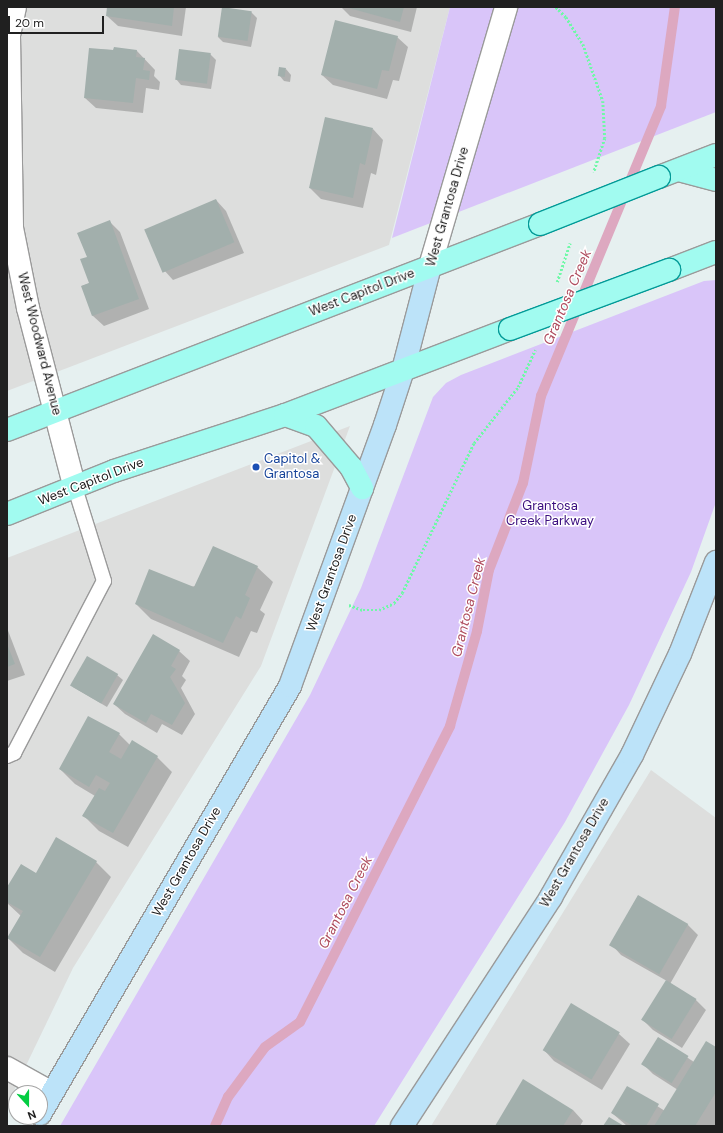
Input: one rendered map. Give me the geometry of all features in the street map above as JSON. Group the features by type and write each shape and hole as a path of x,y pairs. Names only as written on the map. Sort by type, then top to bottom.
{"main road":[{"name":"West Capitol Drive","path":"7,430 716,155"},
{"path":"679,170 716,180"},
{"name":"West Capitol Drive","path":"7,514 75,488 114,471 285,415 716,252"},
{"path":"285,415 316,426 351,467 362,488"}],"street":[{"name":"West Woodward Avenue","path":"15,7 9,36 12,228 28,308 75,488"},
{"name":"West Grantosa Drive","path":"48,1100 290,686 403,370 430,266 506,7"},
{"name":"West Grantosa Drive","path":"402,1126 550,897 632,754 680,654 716,562"},
{"path":"7,1068 52,1093"}],"lane":[{"path":"7,756 14,754 104,581 75,488"}],"shaded area":[{"path":"7,7 450,7 389,245 7,391"},
{"path":"350,426 261,666 73,968 17,1085 8,1085 7,1105 7,558"},
{"path":"651,770 716,818 716,1126 431,1126"}],"green space":[{"path":"450,7 716,7 716,112 392,238"},
{"name":"Grantosa Creek Parkway","path":"716,280 716,502 691,572 629,705 565,822 374,1126 60,1126 310,695 361,588 433,397 446,383 461,375 704,281"}],"building":[{"path":"107,7 174,7 172,26 106,16"},
{"path":"222,7 252,11 248,41 218,37"},
{"path":"345,7 404,7 400,22"},
{"path":"335,20 398,36 389,71 382,70 377,89 321,75"},
{"path":"114,47 137,50 136,57 145,58 143,70 150,71 149,80 136,78 133,103 84,98 89,48 113,50"},
{"path":"179,49 211,53 207,84 175,80"},
{"path":"279,67 286,68 285,77 278,76"},
{"path":"325,117 373,128 365,165 360,163 353,198 309,188"},
{"path":"216,199 234,242 163,273 144,229"},
{"path":"110,220 139,299 92,316 81,286 89,283 80,259 87,257 77,233"},
{"path":"213,546 258,566 245,595 250,598 241,619 236,616 223,643 135,604 149,569 194,587"},
{"path":"153,634 180,650 171,666 176,669 170,677 185,703 172,725 151,714 146,723 113,704"},
{"path":"7,644 15,664 7,667"},
{"path":"87,656 118,674 101,703 70,685"},
{"path":"88,716 120,733 109,752 121,759 132,740 158,756 113,833 82,816 99,788 105,791 110,783 96,775 89,787 59,769"},
{"path":"56,837 97,861 40,957 7,938 23,911 7,902 7,887 21,864 36,873"},
{"path":"638,895 688,924 659,974 609,945"},
{"path":"666,980 697,999 672,1039 641,1020"},
{"path":"571,1003 620,1032 592,1080 543,1050"},
{"path":"658,1037 689,1056 672,1083 641,1064"},
{"path":"706,1041 716,1047 716,1092 695,1126 654,1126"},
{"path":"523,1079 573,1110 563,1126 495,1126"},
{"path":"627,1086 659,1104 646,1126 633,1126 611,1113"},
{"path":"609,1117 624,1126 603,1126"}],"waterway":[{"name":"Grantosa Creek","path":"215,1126 228,1097 265,1047 300,1022 450,726 477,631 489,570 523,483 541,396 661,106 675,7"}],"place":[{"name":"Capitol & Grantosa","path":"256,467"}]}
